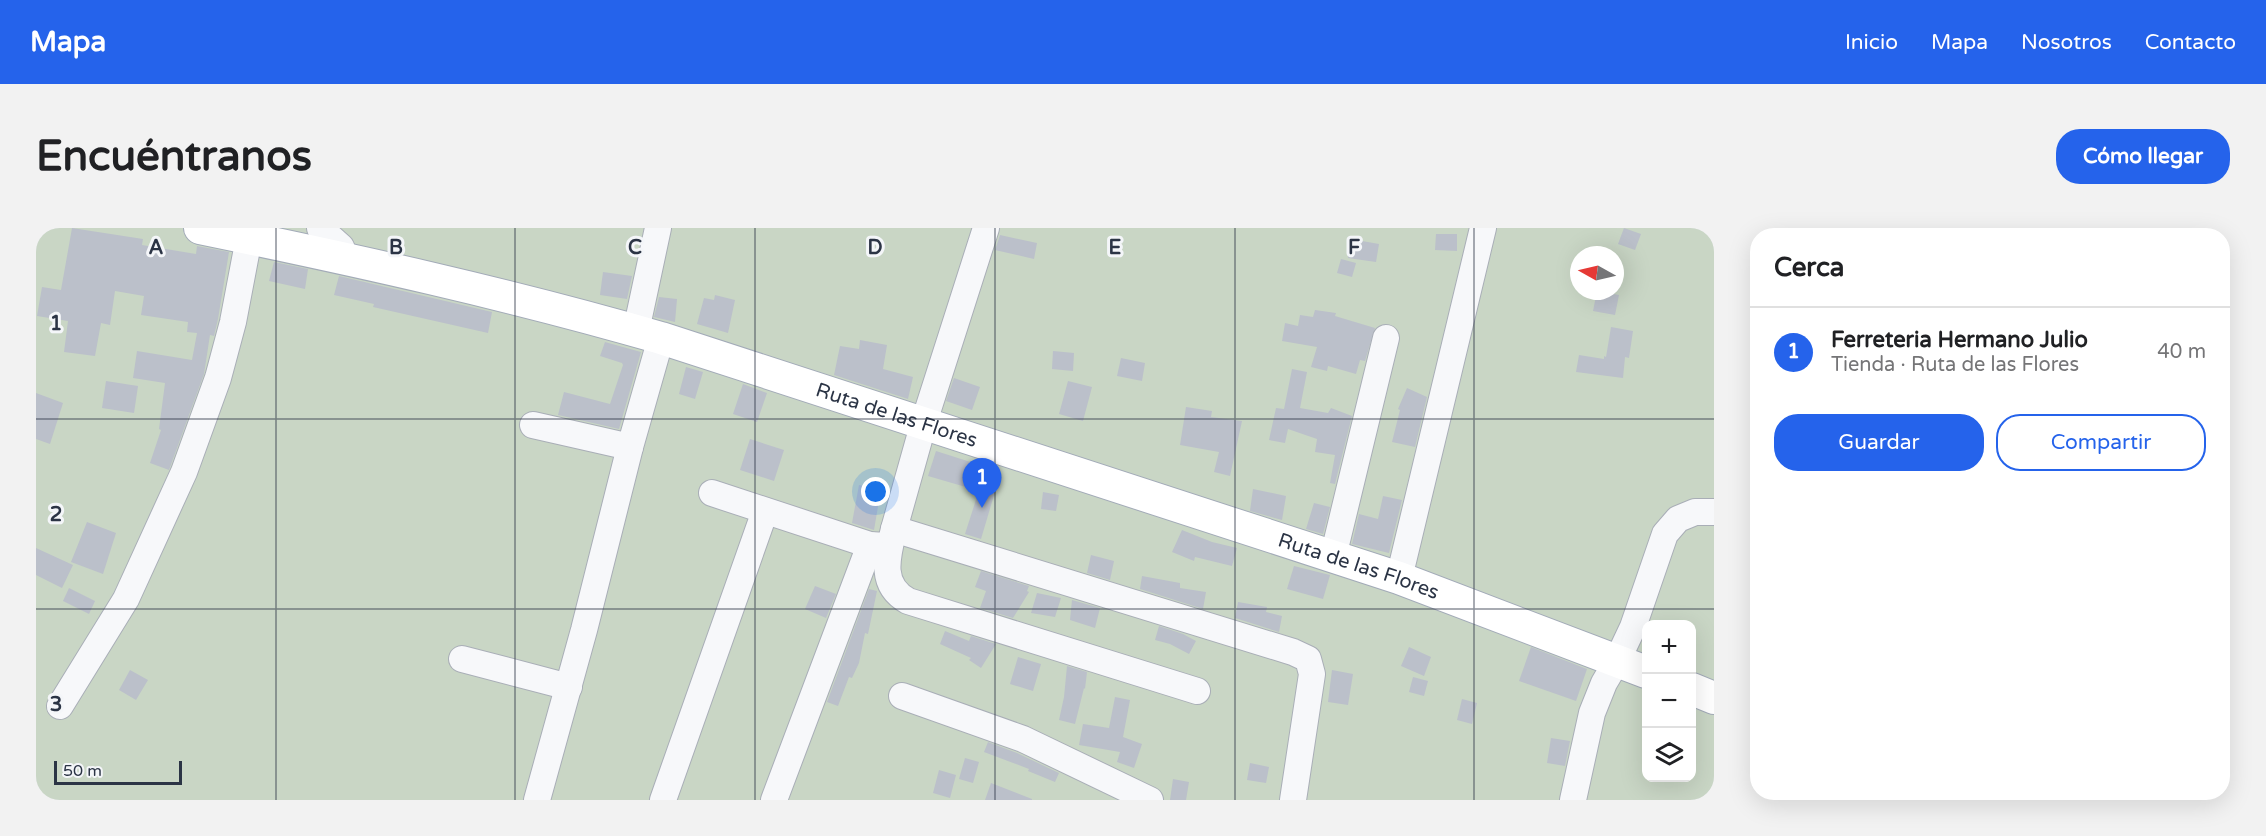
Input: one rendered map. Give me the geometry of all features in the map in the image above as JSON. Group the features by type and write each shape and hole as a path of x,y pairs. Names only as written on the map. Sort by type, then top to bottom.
{"main road":[{"name":"Ruta de las Flores","path":"200,228 346,258 560,309 649,334 1399,578 1642,670"},
{"path":"1696,690 1714,698"}],"street":[{"path":"320,228 341,247 346,258"},
{"path":"537,800 630,447 649,334 658,228"},
{"path":"774,800 884,540 986,228"},
{"path":"1399,578 1483,228"},
{"path":"60,706 126,599 184,472 218,378 233,322 249,238"},
{"path":"1333,557 1386,338"},
{"path":"533,424 630,447"},
{"path":"712,493 765,511 884,540 1293,652 1308,659 1312,674 1293,800"},
{"path":"663,800 765,511"},
{"path":"1573,800 1592,713 1604,683 1633,627 1665,534 1677,519 1695,512 1714,512"},
{"path":"884,540 890,585 897,594 908,601 1197,691"},
{"path":"462,659 568,687"},
{"path":"902,696 1023,739 1150,800"}],"green space":[{"path":"36,228 1714,228 1714,800 36,800"}],"building":[{"path":"72,228 143,239 142,245 196,254 197,246 229,252 218,319 214,336 210,335 204,374 169,470 150,463 161,430 159,429 165,383 133,378 137,351 192,360 197,333 187,332 188,322 141,315 144,296 115,291 110,325 101,323 95,356 64,352 68,321 37,316 42,287 61,290"},
{"path":"1624,228 1641,234 1635,250 1618,244"},
{"path":"1436,234 1457,234 1457,251 1435,250"},
{"path":"1000,235 1037,243 1034,259 995,250"},
{"path":"1351,239 1379,244 1376,262 1348,258"},
{"path":"1341,259 1356,263 1352,277 1337,273"},
{"path":"274,262 308,269 305,289 269,281"},
{"path":"603,272 632,276 627,299 600,295"},
{"path":"339,276 492,312 488,333 373,307 374,304 334,295"},
{"path":"715,295 735,300 728,333 697,324 704,298 714,300"},
{"path":"659,297 677,299 675,322 654,317"},
{"path":"1595,300 1618,300 1615,315 1593,311"},
{"path":"1315,310 1336,313 1335,316 1375,328 1365,361 1360,360 1356,374 1328,366 1327,371 1311,367 1317,347 1282,341 1285,323 1298,326 1300,315 1313,317"},
{"path":"1611,327 1633,331 1629,358 1625,357 1623,378 1576,372 1579,355 1604,359 1604,356 1606,357"},
{"path":"860,340 887,345 883,369 913,377 908,399 834,375 840,346 859,349"},
{"path":"605,342 641,352 619,429 558,415 564,392 610,404 623,365 600,356"},
{"path":"1053,351 1074,353 1073,371 1052,369"},
{"path":"1121,358 1145,363 1142,381 1117,376"},
{"path":"686,367 703,372 695,399 679,394"},
{"path":"1292,369 1307,372 1300,408 1328,413 1331,408 1352,416 1335,484 1330,483 1335,455 1315,452 1317,439 1288,429 1285,443 1269,440 1276,408 1284,409"},
{"path":"954,378 980,387 972,410 946,401"},
{"path":"106,381 138,386 134,413 102,408"},
{"path":"1068,381 1092,387 1083,421 1059,414"},
{"path":"743,384 767,393 757,422 733,414"},
{"path":"1407,388 1427,397 1415,447 1392,442 1400,410 1398,409"},
{"path":"36,393 63,403 50,444 36,439"},
{"path":"1186,407 1212,411 1211,417 1242,421 1230,476 1214,472 1219,452 1180,445"},
{"path":"750,439 784,450 774,481 740,470"},
{"path":"936,451 983,466 976,490 928,476"},
{"path":"982,481 997,485 981,539 965,534"},
{"path":"859,485 881,489 874,530 852,523"},
{"path":"1253,489 1286,496 1282,520 1250,511"},
{"path":"1043,492 1059,495 1056,511 1041,509"},
{"path":"1383,496 1402,500 1389,553 1352,544 1359,514 1378,519"},
{"path":"1314,503 1330,507 1323,534 1306,529"},
{"path":"87,522 116,533 103,574 71,562"},
{"path":"1182,530 1212,542 1237,548 1232,566 1195,557 1194,561 1172,552"},
{"path":"36,548 73,565 62,588 36,575"},
{"path":"1091,555 1114,561 1110,580 1087,573"},
{"path":"1294,566 1330,575 1323,599 1287,589"},
{"path":"981,571 1029,586 1027,591 1029,592 1013,618 980,608 986,591 975,587"},
{"path":"1142,576 1180,583 1180,588 1206,592 1203,609 1140,589"},
{"path":"815,586 836,594 826,618 805,609"},
{"path":"69,588 95,601 89,614 63,601"},
{"path":"869,589 877,591 868,634 865,633 859,663 852,678 849,677 838,706 827,702"},
{"path":"1037,593 1061,598 1055,617 1031,613"},
{"path":"1072,600 1100,608 1095,628 1070,620"},
{"path":"1238,602 1267,607 1266,612 1282,616 1279,632 1235,618"},
{"path":"1159,626 1196,641 1189,654 1170,644 1155,640"},
{"path":"945,631 969,641 971,636 996,644 981,668 969,660 971,658 940,644"},
{"path":"1409,647 1431,657 1424,676 1401,666"},
{"path":"1531,647 1587,669 1576,701 1519,681"},
{"path":"1018,657 1041,664 1033,691 1010,684"},
{"path":"1067,666 1087,672 1085,689 1075,724 1059,720"},
{"path":"130,670 148,680 136,700 119,690"},
{"path":"1332,670 1353,674 1348,705 1328,702"},
{"path":"1413,677 1428,681 1424,696 1409,692"},
{"path":"1115,697 1130,700 1123,737 1142,744 1134,768 1117,762 1120,752 1079,745 1083,724 1109,728"},
{"path":"1462,699 1477,703 1472,724 1457,720"},
{"path":"1551,738 1570,741 1565,766 1547,763"},
{"path":"988,742 1059,773 1055,782 1028,771 1029,769 984,752"},
{"path":"965,758 979,762 973,783 959,779"},
{"path":"1250,763 1269,767 1266,783 1247,780"},
{"path":"939,770 956,775 950,798 933,793"},
{"path":"1173,779 1189,782 1186,800 1170,800"},
{"path":"991,783 1032,799 1032,800 985,800"}],"place":[{"name":"Ferreteria Hermano Julio","path":"982,508"}]}
